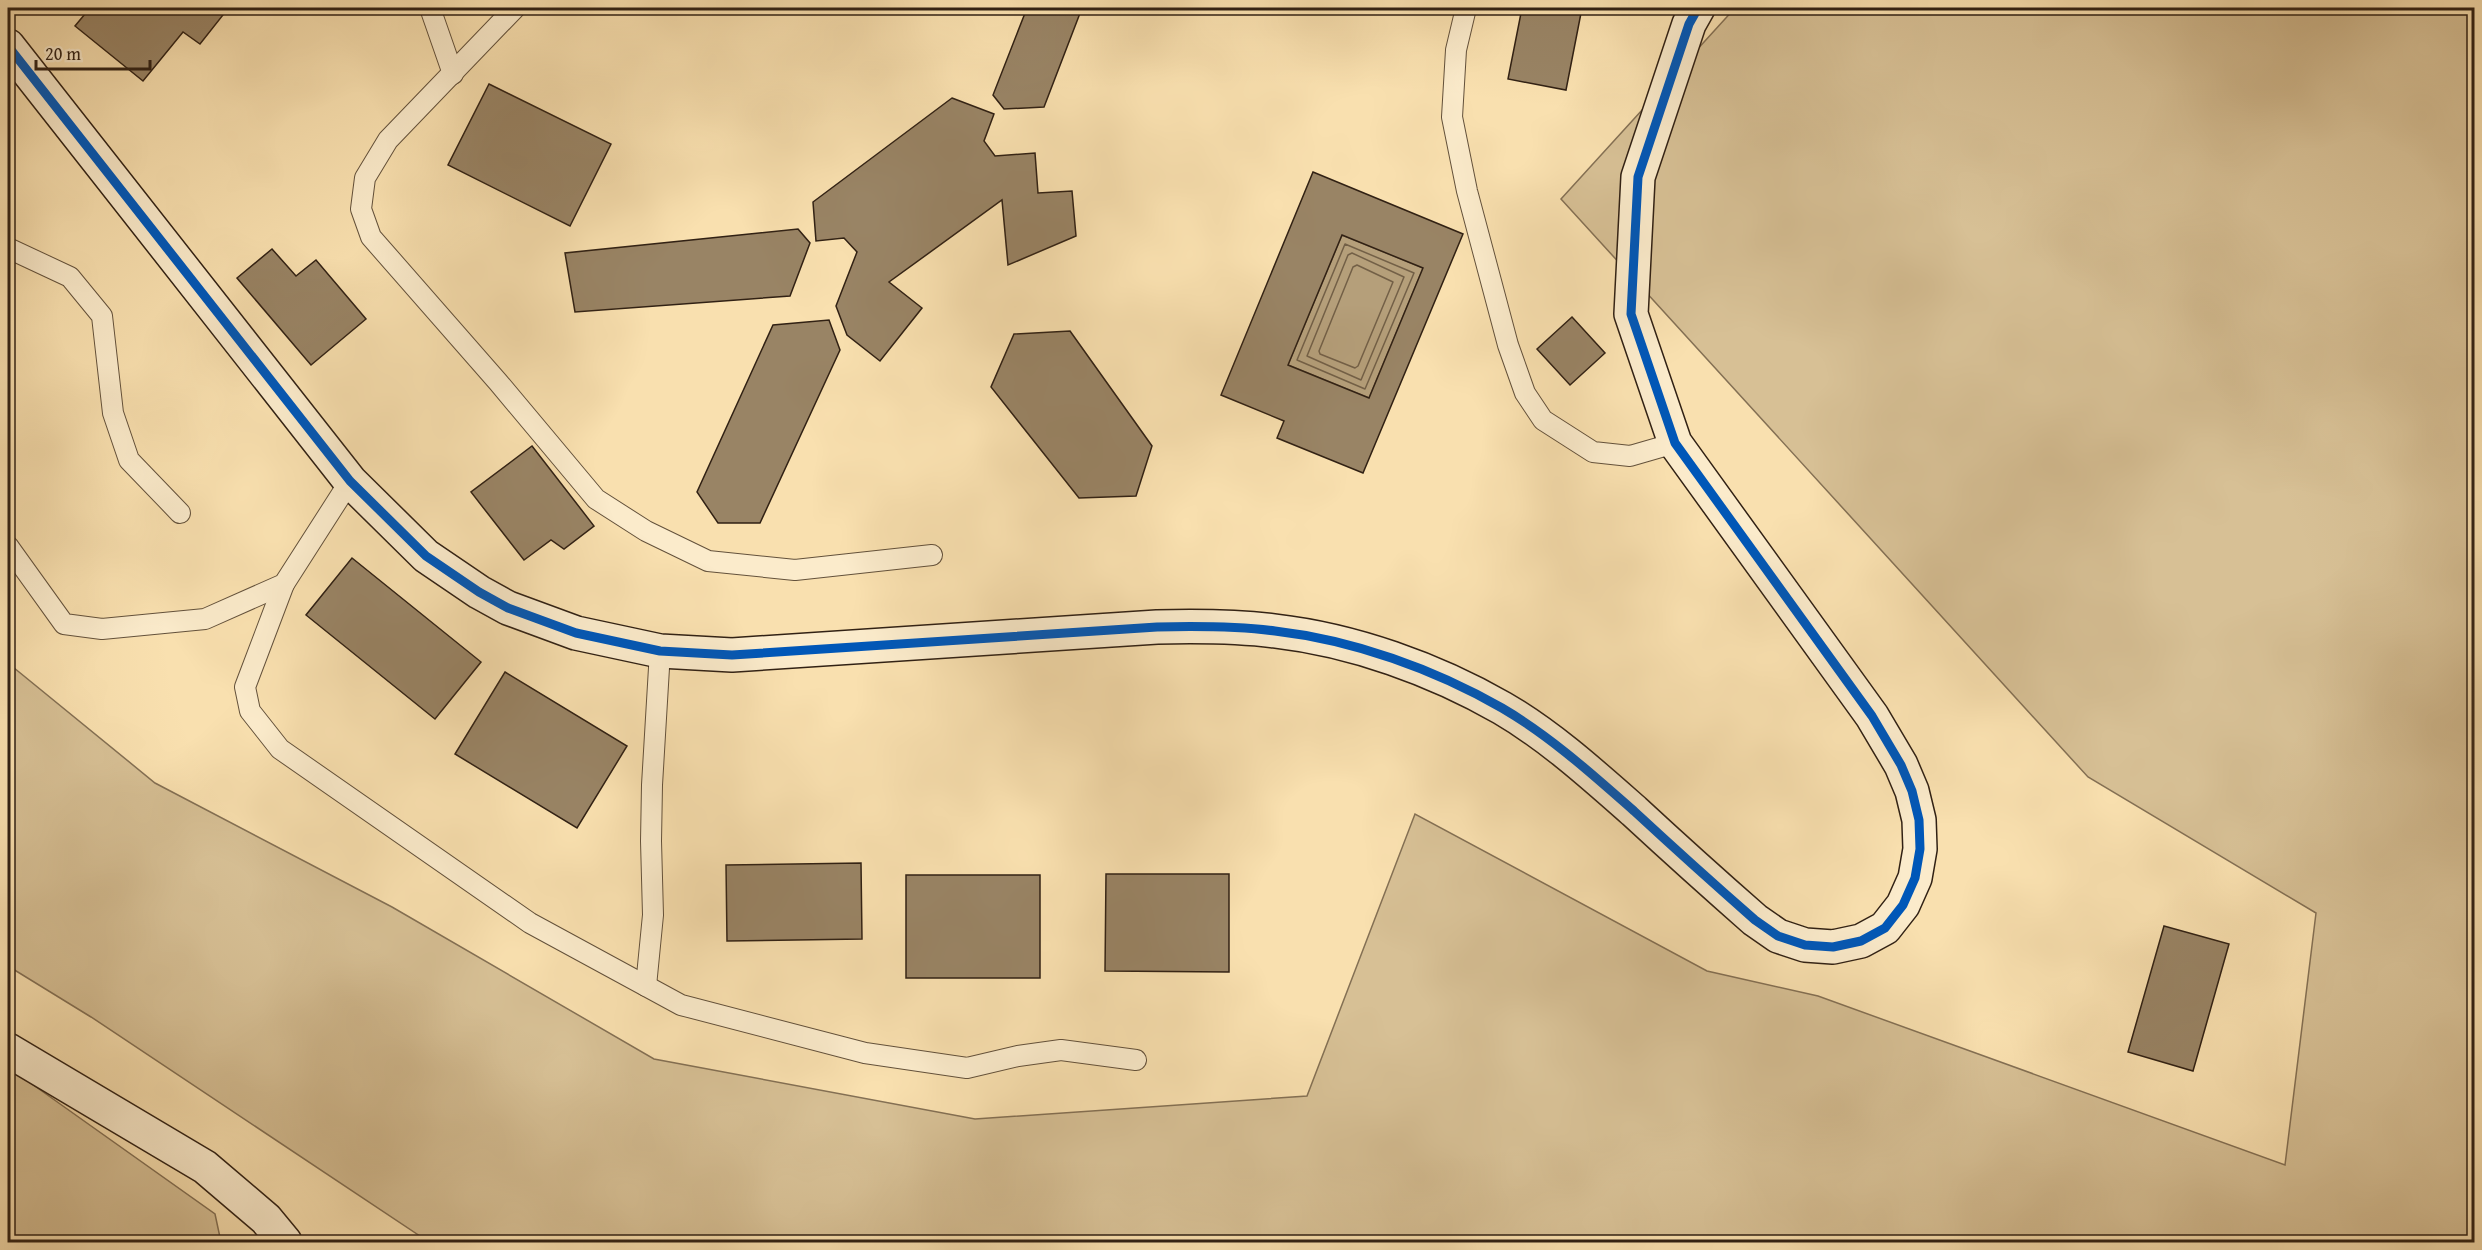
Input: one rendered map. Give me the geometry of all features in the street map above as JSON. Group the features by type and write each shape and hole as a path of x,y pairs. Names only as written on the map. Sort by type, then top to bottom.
{"street":[{"path":"8,46 350,481 426,556 479,592 508,608 576,633 660,651 732,655 1157,627 1217,626 1277,631 1335,642 1405,663 1449,681 1502,708 1551,741 1598,779 1755,920 1778,936 1805,945 1833,947 1861,941 1885,928 1903,905 1915,878 1920,849 1919,820 1912,791 1901,765 1872,716 1675,443 1631,314 1638,177 1689,24 1698,8"},
{"path":"8,1050 204,1167 266,1219 285,1242"}],"lane":[{"path":"430,8 453,74"},
{"path":"515,8 388,140 365,178 361,209 371,237 491,373 596,499 646,531 708,561 795,570 932,555"},
{"path":"1466,8 1456,50 1452,117 1470,202 1508,345 1525,393 1543,420 1593,452 1630,456 1675,443"},
{"path":"8,248 70,277 102,316 112,413 129,460 180,513"},
{"path":"350,481 284,584 245,687 250,711 280,748 530,923 681,1005 865,1053 967,1068 1018,1056 1061,1050 1136,1060"},
{"path":"8,546 64,624 102,629 205,619 284,584"},
{"path":"646,986 653,915 652,784 660,651"}],"shaded area":[{"path":"1735,8 2474,8 2474,1242 429,1242 91,1017 8,966 8,663 155,783 392,907 654,1059 975,1119 1307,1096 1415,814 1707,971 1818,996 2285,1165 2316,913 2088,777 1561,199"},
{"path":"8,1067 215,1214 221,1242 8,1242"}],"water":[{"path":"1342,235 1423,268 1369,398 1288,365"}],"building":[{"path":"90,8 214,8 223,15 200,44 183,32 143,81 75,26"},
{"path":"1027,8 1082,8 1044,107 1004,109 993,95"},
{"path":"1522,8 1582,8 1566,90 1508,79"},
{"path":"489,84 611,144 570,226 448,165"},
{"path":"952,98 994,114 984,141 995,156 1035,153 1038,193 1072,191 1076,236 1008,265 1002,200 889,282 922,308 880,361 847,335 836,306 857,252 844,238 816,241 813,202"},
{"path":"1313,172 1463,234 1363,473 1277,438 1284,421 1221,395","holes":["1342,235 1423,268 1369,398 1288,365"]},
{"path":"798,229 810,243 790,296 575,312 565,253"},
{"path":"272,249 296,276 316,260 366,319 311,365 237,278"},
{"path":"1572,317 1605,353 1570,385 1537,349"},
{"path":"829,320 840,350 760,523 718,523 697,492 773,325"},
{"path":"1070,331 1152,446 1136,496 1079,498 991,387 1014,334"},
{"path":"532,446 594,526 564,549 551,540 524,560 471,492"},
{"path":"352,558 481,662 435,719 306,615"},
{"path":"505,672 627,746 577,828 455,754"},
{"path":"861,863 862,939 727,941 726,865"},
{"path":"1106,874 1229,874 1229,972 1105,971"},
{"path":"906,875 1040,875 1040,978 906,978"},
{"path":"2164,926 2229,944 2193,1071 2128,1052"}],"cycle path":[{"path":"8,46 350,481 426,556 479,592 508,608 576,633 660,651 732,655 1157,627 1246,628 1334,641 1421,669 1476,694 1520,719 1554,743 1634,811 1755,920 1778,936 1805,945 1833,947 1861,941 1885,928 1903,905 1915,878 1920,849 1919,820 1912,791 1901,765 1872,716 1675,443 1631,314 1638,177 1689,24 1698,8"}]}
